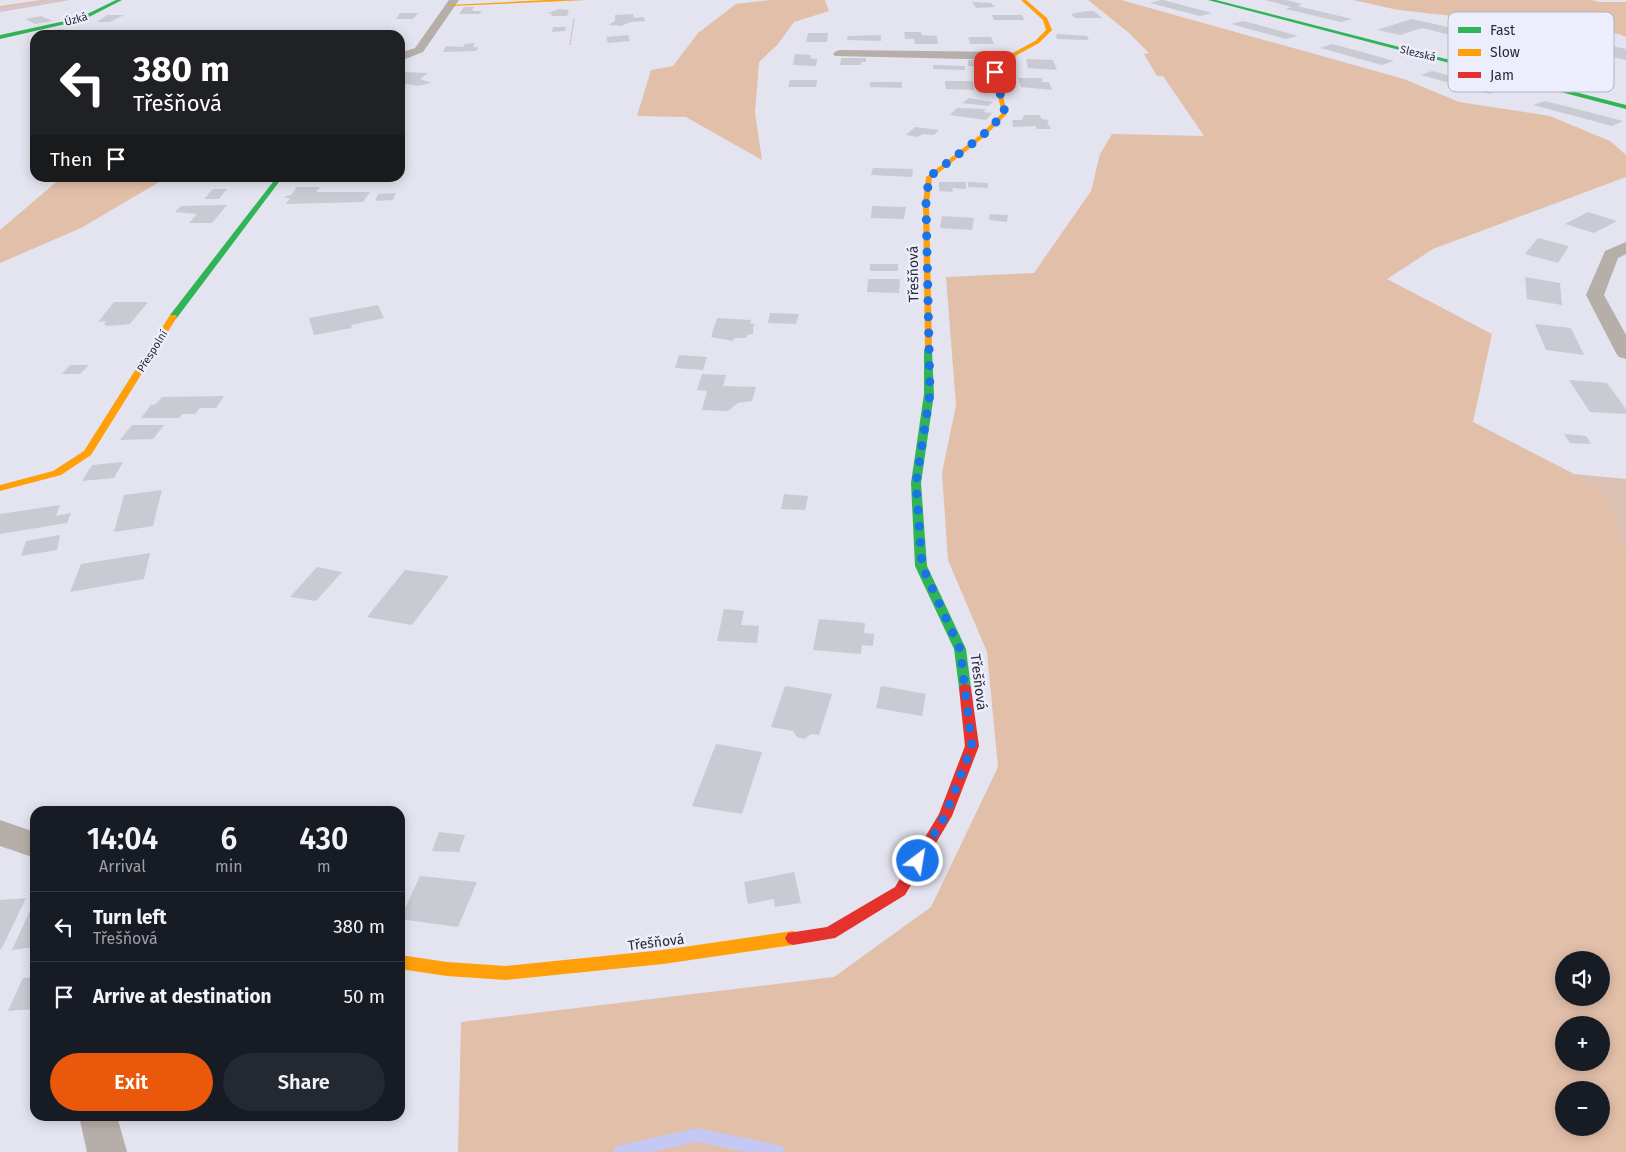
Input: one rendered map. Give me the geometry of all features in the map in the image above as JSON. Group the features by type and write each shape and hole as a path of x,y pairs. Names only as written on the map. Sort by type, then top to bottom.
{"street":[{"name":"Úzká","path":"0,37 81,18 120,0"},
{"path":"405,55 419,50 452,2 579,0"},
{"name":"Třešňová","path":"405,963 447,969 506,973 673,956 830,933 900,891 945,816 972,746 960,649 922,566 916,483 930,394 926,203 929,177 982,136 1005,113 995,72 1011,56 1037,42 1049,30 1045,19 1023,0"},
{"name":"Slezská","path":"1210,0 1448,61"},
{"path":"839,54 1011,56"},
{"name":"Slezská","path":"1568,92 1626,107"},
{"name":"Přespolní","path":"0,488 57,473 88,453 175,314 276,182"},
{"path":"1626,247 1611,255 1595,295 1626,353"},
{"path":"0,833 30,842"},
{"path":"99,1121 107,1152"}],"path":[{"path":"570,45 579,0"}],"shaded area":[{"path":"41,0 70,0 0,12 0,6"},
{"path":"771,0 825,0 829,11 794,22 778,44 759,62 755,113 762,160 686,117 637,116 651,70 673,66 698,33 736,4"},
{"path":"1088,0 1121,0 1404,79 1459,102 1550,116 1610,141 1626,155 1626,177 1433,249 1387,279 1492,334 1473,422 1603,489 1626,551 1626,1152 458,1152 461,1022 834,977 931,907 998,767 987,652 948,560 942,473 956,405 946,277 1034,273 1091,191 1100,154 1112,134 1204,136 1163,76 1157,76 1144,54 1149,53 1129,33"},
{"path":"1353,0 1591,0 1599,2 1626,2 1626,37 1614,33 1614,12 1448,12 1448,15 1398,10"},
{"path":"56,182 159,182 81,228 0,263 0,230"},
{"path":"1573,474 1626,479 1626,551 1603,490"}],"building":[{"path":"1161,0 1212,13 1200,16 1150,3"},
{"path":"1265,0 1286,0 1302,4 1297,6 1352,19 1341,22 1286,9 1291,7"},
{"path":"972,2 991,3 995,7 976,8"},
{"path":"464,7 474,7 472,10 482,11 479,14 459,14"},
{"path":"559,9 569,10 567,16 551,16 552,14 548,13"},
{"path":"1094,11 1102,18 1075,18 1071,14"},
{"path":"400,13 418,13 413,19 396,19"},
{"path":"633,14 634,18 644,17 645,21 631,22 621,26 609,25 615,21 615,15"},
{"path":"107,15 124,15 110,22 97,22"},
{"path":"992,15 1022,15 1024,20 994,20"},
{"path":"41,16 53,21 35,24 25,19"},
{"path":"1411,19 1448,27 1448,34 1422,28 1400,35 1377,30"},
{"path":"1243,21 1298,36 1286,39 1231,24"},
{"path":"553,27 566,27 565,31 552,32"},
{"path":"904,32 921,32 922,35 937,36 938,44 915,44 914,39 905,39"},
{"path":"808,33 828,33 827,42 806,42"},
{"path":"628,35 630,41 608,43 606,37"},
{"path":"881,35 881,41 847,40 848,36"},
{"path":"1056,35 1087,36 1089,40 1057,39"},
{"path":"968,37 991,37 994,44 970,44"},
{"path":"475,43 473,47 478,47 476,51 443,52 446,46 463,47 465,44"},
{"path":"1332,44 1394,61 1382,65 1320,48"},
{"path":"1614,46 1626,49 1626,60 1614,57"},
{"path":"795,54 811,55 810,58 817,59 816,66 793,65"},
{"path":"841,58 866,58 866,62 861,62 861,65 840,65"},
{"path":"1026,59 1053,60 1057,70 1028,68"},
{"path":"968,60 986,60 986,66 968,66"},
{"path":"933,65 965,66 965,70 933,69"},
{"path":"1432,71 1448,75 1448,82 1421,75"},
{"path":"405,72 428,73 420,79 431,83 418,86 407,84 405,85"},
{"path":"1018,78 1042,78 1042,82 1049,82 1052,90 1021,87"},
{"path":"790,80 817,80 816,87 788,87"},
{"path":"945,81 973,81 974,90 946,89"},
{"path":"870,82 902,82 902,88 870,87"},
{"path":"969,98 993,102 988,106 962,103"},
{"path":"1545,101 1623,121 1612,126 1533,105"},
{"path":"957,108 986,109 983,112 992,113 986,120 950,115"},
{"path":"1024,115 1040,115 1041,119 1049,120 1047,122 1051,129 1036,129 1036,126 1013,127 1012,120 1022,120"},
{"path":"915,127 939,130 934,135 922,134 918,137 906,135"},
{"path":"873,168 913,169 912,177 871,175"},
{"path":"939,182 966,182 966,189 952,188 953,192 939,191"},
{"path":"968,182 988,183 988,188 968,187"},
{"path":"297,187 320,187 316,192 370,192 363,202 286,204 290,198 284,198 291,195"},
{"path":"213,189 227,189 219,199 204,199"},
{"path":"396,193 393,200 375,201 378,194"},
{"path":"227,205 212,223 189,223 197,214 175,212 181,206"},
{"path":"872,206 906,207 904,219 871,218"},
{"path":"1588,212 1617,221 1594,233 1565,224"},
{"path":"990,214 1008,215 1007,222 989,220"},
{"path":"942,216 974,218 972,230 940,228"},
{"path":"1538,238 1569,246 1558,263 1525,254"},
{"path":"870,264 898,264 898,271 870,271"},
{"path":"1525,277 1560,283 1562,305 1527,299"},
{"path":"868,279 900,279 899,293 867,292"},
{"path":"114,302 148,302 130,324 107,326 104,324 106,321 98,322"},
{"path":"378,305 384,318 351,325 352,328 314,335 309,318"},
{"path":"770,313 799,314 796,324 768,323"},
{"path":"717,318 751,320 750,323 755,324 753,334 747,335 746,338 735,338 733,341 711,337"},
{"path":"1535,324 1571,328 1584,355 1546,350"},
{"path":"679,355 707,357 703,370 675,368"},
{"path":"70,365 89,365 80,374 62,374"},
{"path":"702,374 726,375 723,386 756,387 752,401 738,403 728,411 702,410 707,391 697,390"},
{"path":"1569,380 1607,383 1626,409 1626,414 1590,412"},
{"path":"224,396 216,408 200,408 195,414 182,414 180,418 141,418 151,405 156,404 162,397"},
{"path":"132,425 164,425 153,439 120,440"},
{"path":"1564,434 1586,436 1591,444 1570,443"},
{"path":"123,462 114,478 82,481 92,465"},
{"path":"162,490 153,526 114,532 124,495"},
{"path":"784,494 808,496 805,510 781,509"},
{"path":"60,505 56,516 71,513 67,523 0,534 0,514"},
{"path":"60,535 57,550 21,556 26,541"},
{"path":"150,553 144,579 70,592 81,564"},
{"path":"317,567 342,572 316,601 290,597"},
{"path":"405,570 449,576 412,625 367,617"},
{"path":"724,609 744,611 741,625 759,626 757,643 717,641"},
{"path":"819,619 865,623 864,633 874,634 873,646 862,645 861,654 813,650"},
{"path":"785,686 832,694 819,735 811,734 804,739 797,737 793,731 771,727"},
{"path":"881,686 926,694 922,716 876,708"},
{"path":"716,744 762,752 742,814 692,806"},
{"path":"439,832 465,835 459,852 432,851"},
{"path":"794,872 801,903 775,907 774,899 748,904 744,882"},
{"path":"420,876 477,882 458,927 405,920 405,908"},
{"path":"26,898 2,948 0,949 0,900"},
{"path":"30,911 30,948 12,950"},
{"path":"30,977 30,1009 8,1011 23,978"}],"waterway":[{"path":"0,10 59,0"},
{"path":"620,1152 697,1135 778,1152"}],"traffic: fast":[{"path":"32,30 81,19 120,0"},
{"path":"1210,0 1448,61"},
{"path":"0,37 30,30"},
{"path":"1568,92 1626,107"},
{"path":"173,317 276,182"},
{"path":"928,350 929,394 916,483 921,566 960,649 965,688"}],"traffic: slow":[{"path":"451,5 584,0"},
{"path":"928,350 926,203 929,177 982,136 1005,113 995,72 1011,56 1037,42 1049,30 1045,19 1023,0"},
{"path":"0,488 57,473 88,453 173,317"},
{"path":"405,963 447,969 506,973 663,957 793,938"}],"traffic: jam":[{"path":"793,938 830,933 900,891 945,816 972,746 965,688"}],"route":[{"path":"918,861 945,816 972,746 960,649 922,566 916,483 930,394 926,203 929,177 982,136 1005,113 995,72"}]}
